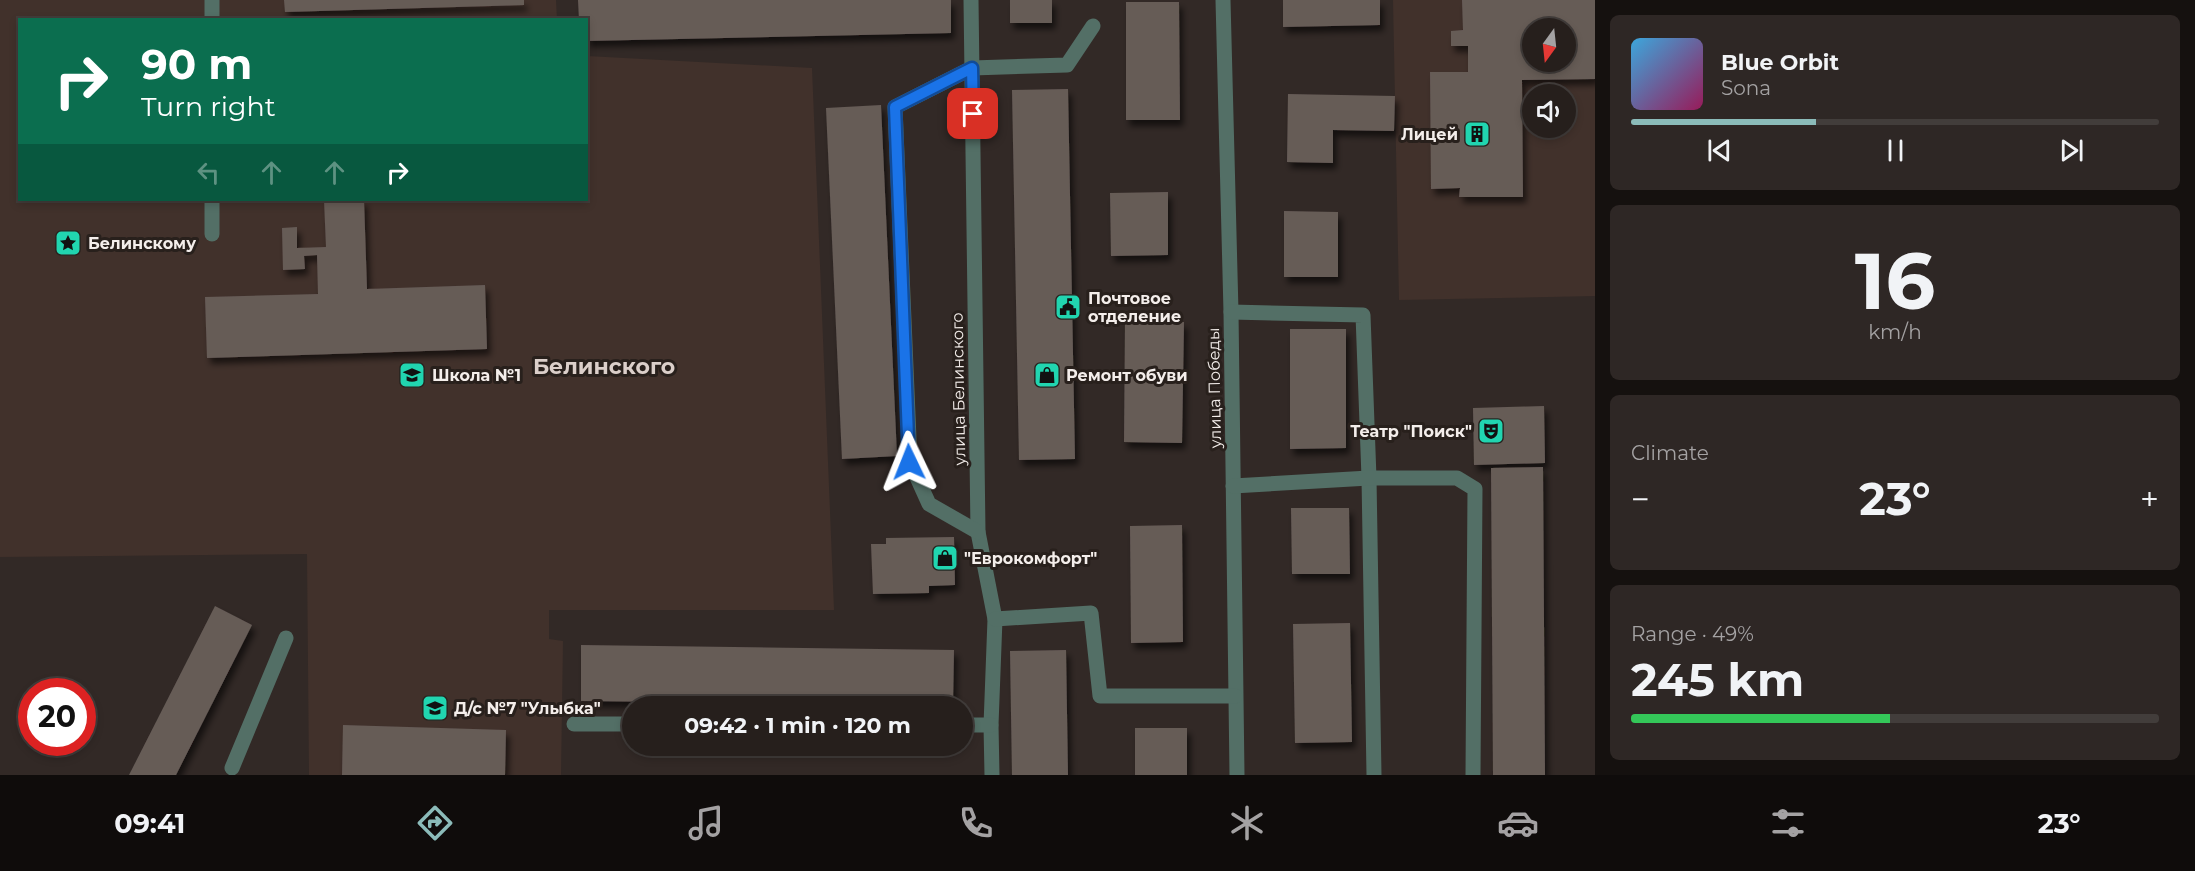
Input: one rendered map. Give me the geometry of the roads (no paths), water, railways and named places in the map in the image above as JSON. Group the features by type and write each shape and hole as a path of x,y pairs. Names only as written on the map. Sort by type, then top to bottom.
{"street":[{"path":"212,0 212,18"},
{"name":"улица Белинского","path":"971,0 978,532 995,619 991,725 992,775"},
{"name":"улица Победы","path":"1223,0 1231,312 1237,775"},
{"path":"978,532 929,504 909,462 895,107 972,68 1067,65 1093,26"},
{"path":"212,201 212,234"},
{"path":"1231,312 1363,315 1370,478 1374,775"},
{"path":"1233,486 1370,478 1457,478 1475,489 1473,775"},
{"path":"995,619 1091,613 1100,696 1235,696"},
{"path":"233,773 286,638"},
{"path":"574,724 622,724"},
{"path":"973,725 991,725"}],"place":[{"name":"Лицей","path":"1477,134"},
{"name":"Белинскому","path":"68,243"},
{"name":"Почтовое отделение","path":"1068,307"},
{"name":"Школа №1","path":"412,375"},
{"name":"Ремонт обуви","path":"1047,375"},
{"name":"Театр \"Поиск\"","path":"1491,431"},
{"name":"\"Еврокомфорт\"","path":"945,558"},
{"name":"Д/с №7 \"Улыбка\"","path":"435,708"}],"district":[{"name":"Белинского","path":"604,366"}]}
